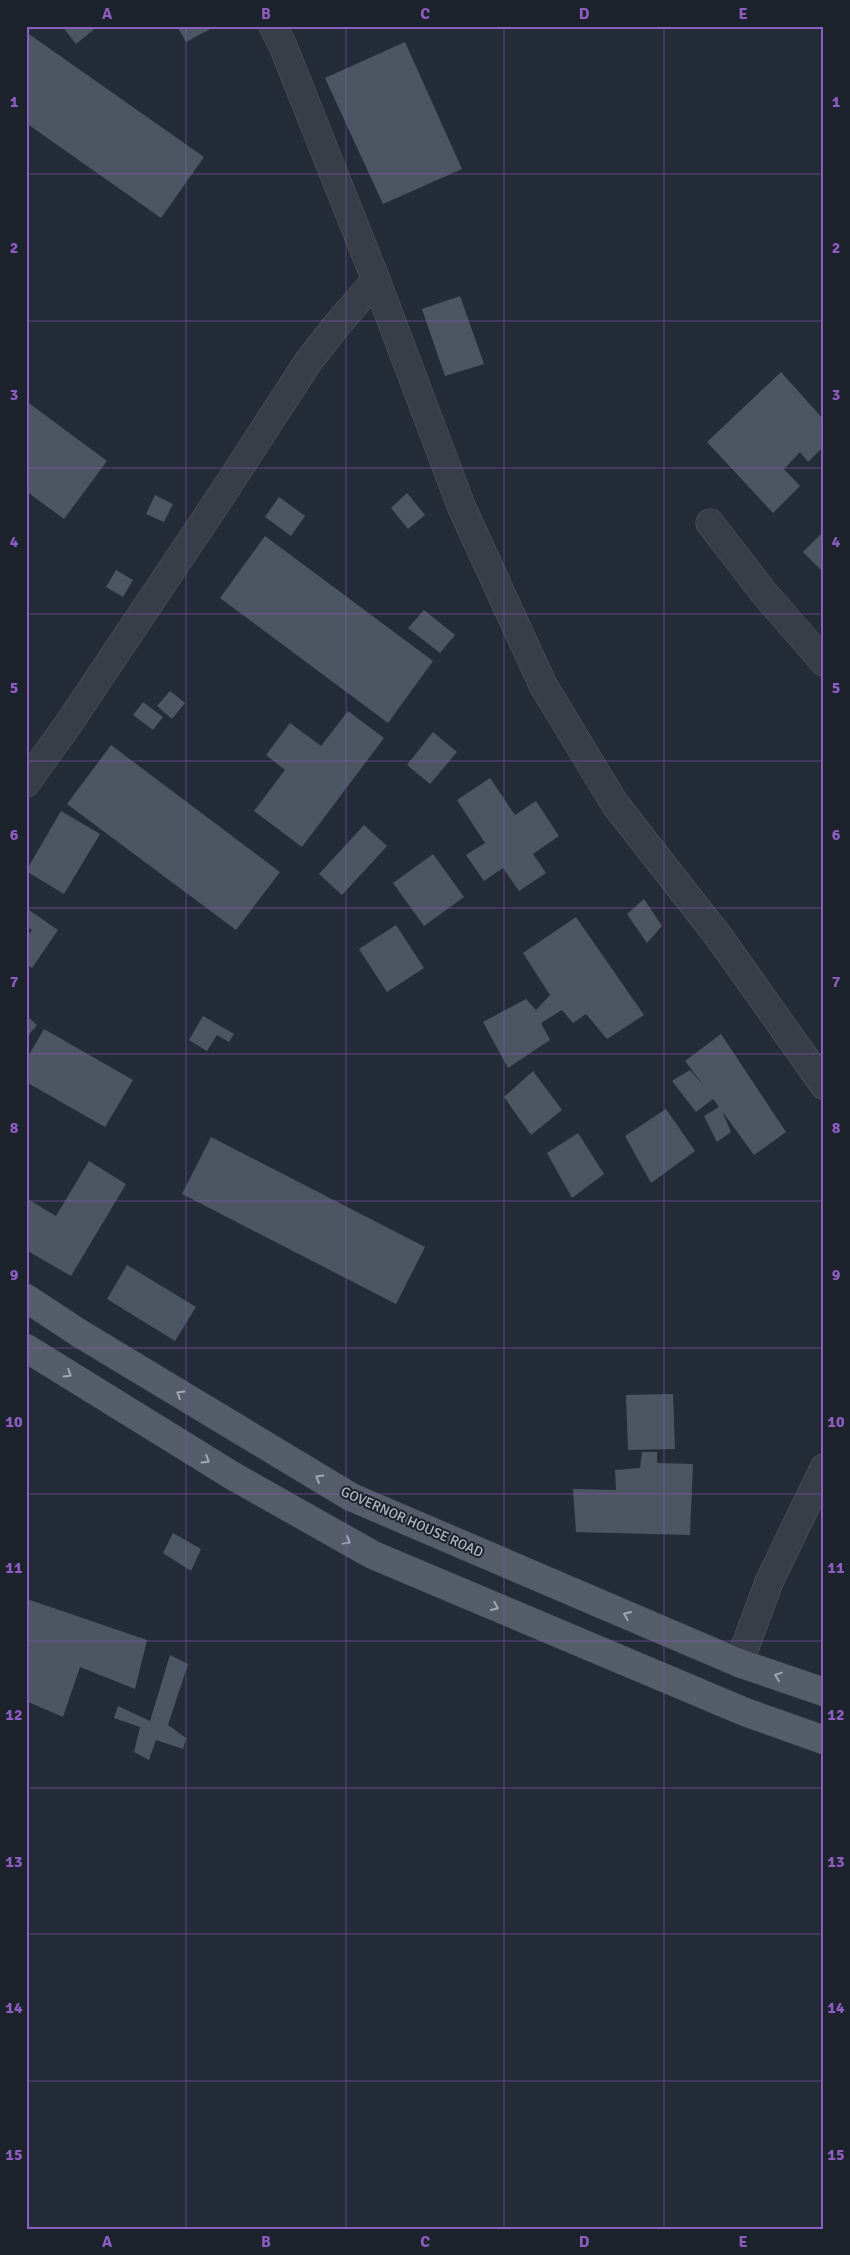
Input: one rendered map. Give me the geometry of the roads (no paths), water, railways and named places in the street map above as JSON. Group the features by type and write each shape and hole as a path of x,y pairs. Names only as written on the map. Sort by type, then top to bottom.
{"main road":[{"name":"GOVERNOR HOUSE ROAD","path":"26,1298 79,1333 351,1497 739,1663 824,1692"},
{"path":"26,1348 233,1476 372,1555 745,1712 824,1740"}],"street":[{"path":"272,26 286,55 376,280 462,508 543,685 615,804 719,937 824,1085"},
{"path":"26,783 67,726 308,362 376,280"},
{"path":"710,523 764,593 824,662"},
{"path":"739,1663 769,1582 824,1468"}]}
